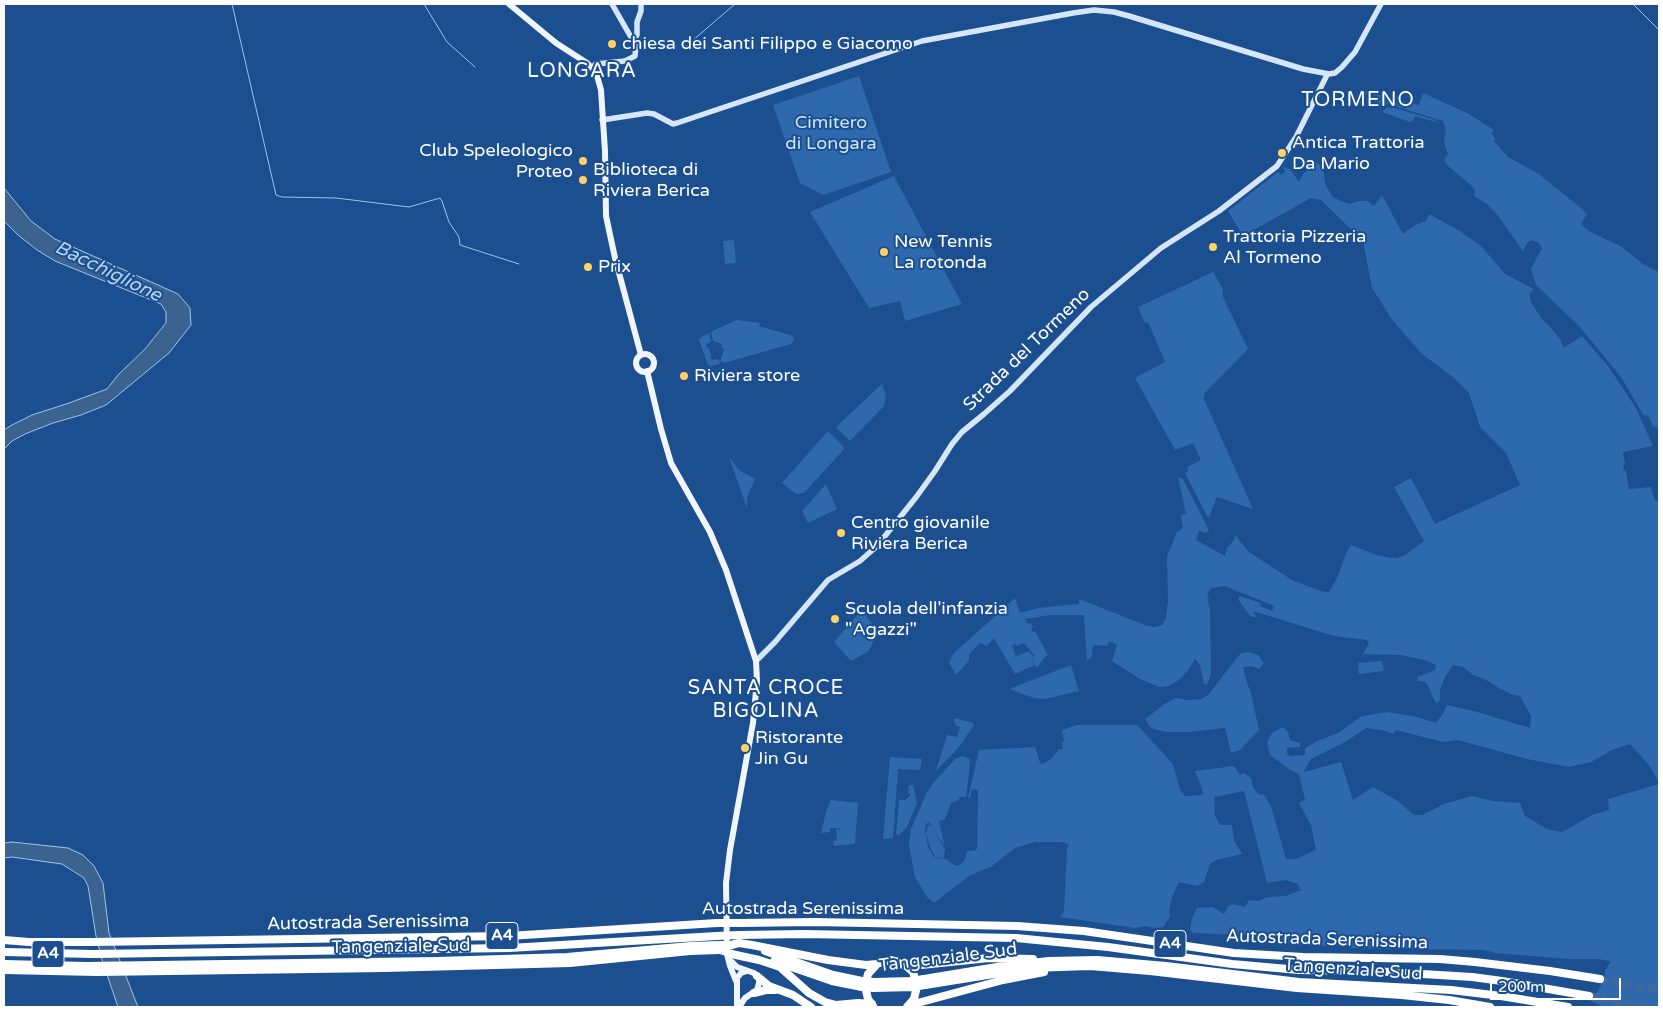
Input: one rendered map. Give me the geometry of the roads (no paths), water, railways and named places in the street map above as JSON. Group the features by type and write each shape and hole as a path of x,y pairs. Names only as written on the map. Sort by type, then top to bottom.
{"highway":[{"name":"Autostrada Serenissima","path":"4,940 91,942 508,936 716,923 815,922 1017,926 1084,932 1234,953 1303,957 1440,959 1550,971 1600,980"},
{"name":"Autostrada Serenissima","path":"4,952 93,954 509,948 738,935 804,934 1016,938 1108,947 1241,965 1299,970 1382,971 1472,977 1589,996"},
{"path":"732,952 747,944 866,965 890,960 920,965 989,958 1050,961"},
{"name":"Tangenziale Sud","path":"4,970 20,972 127,968 384,968 560,963 719,948 732,952 762,951 862,984 874,985 912,984 1031,968 1090,966 1150,970 1288,987 1430,998 1490,1007"},
{"path":"732,952 780,967 809,993 826,1002 839,1005 858,1003 874,1006"},
{"name":"Tangenziale Sud","path":"925,982 1002,966 1050,961 1118,962 1298,982 1451,990 1568,1007"},
{"path":"903,963 913,972 917,986 914,999 908,1006"},
{"name":"Tangenziale Sud","path":"4,964 98,969"},
{"path":"874,1006 866,993 865,986 868,974 877,964"},
{"path":"908,1006 1034,973 1090,966"},
{"path":"754,974 767,985 797,998 811,1007"},
{"path":"752,993 768,989 782,991"}],"main road":[{"path":"509,4 556,43 592,67 598,80 602,99 606,164 606,216 614,255 642,355"},
{"path":"648,354 654,361 653,366 647,372 641,371 637,367 636,361 642,355 648,354"},
{"path":"647,372 668,455 675,471 710,532 726,570 756,661 757,681 754,722 727,876 726,914 738,1007"},
{"path":"732,952 737,967 754,974 759,983 759,987 743,1000 738,1007"},
{"path":"736,983 741,973 754,974"},
{"path":"736,983 740,991 747,994 752,993"}],"street":[{"path":"592,67 596,64 625,61 635,56 636,46 612,4"},
{"path":"633,42 637,35 637,22 641,11 641,4"},
{"path":"602,120 647,113 659,116 673,124 922,41 1100,10 1120,13 1303,69 1327,74 1337,71 1355,52 1381,4"},
{"name":"Strada del Tormeno","path":"756,661 775,642 828,580 860,561 877,546 917,496 962,432 1010,391 1091,307 1161,248 1219,212 1277,166 1296,137 1327,74"}],"water":[{"name":"Bacchiglione","path":"4,188 31,221 55,239 178,294 190,308 191,325 169,353 106,405 25,434 12,441 4,449 4,430 12,425 32,415 107,389 118,375 145,349 166,323 166,312 161,304 55,261 37,250 4,221"},
{"path":"12,842 68,848 83,855 94,866 103,883 109,933 138,1007 118,1007 102,960 88,886 84,878 62,864 12,857 4,858 4,843"}],"waterway":[{"path":"232,4 276,195 282,197 336,198 409,207 440,198 449,222 459,237 460,245 519,264"},
{"path":"424,4 447,42 475,67"},
{"path":"685,47 735,4"},
{"path":"1633,4 1659,30"}],"tunnel":[{"path":"1600,979 1659,991"},
{"path":"1589,996 1646,1007"}],"place":[{"name":"chiesa dei Santi Filippo e Giacomo","path":"612,44"},
{"name":"Antica Trattoria Da Mario","path":"1282,153"},
{"name":"Club Speleologico Proteo","path":"583,161"},
{"name":"Biblioteca di Riviera Berica","path":"583,180"},
{"name":"Trattoria Pizzeria Al Tormeno","path":"1213,247"},
{"name":"New Tennis La rotonda","path":"884,252"},
{"name":"Prix","path":"588,267"},
{"name":"Riviera store","path":"684,376"},
{"name":"Centro giovanile Riviera Berica","path":"841,533"},
{"name":"Scuola dell'infanzia \"Agazzi\"","path":"835,619"},
{"name":"Ristorante Jin Gu","path":"745,748"}],"district":[{"name":"LONGARA","path":"582,72"},
{"name":"TORMENO","path":"1358,101"},
{"name":"SANTA CROCE BIGOLINA","path":"766,700"}],"park label":[{"name":"Cimitero di Longara","path":"831,133"}]}
